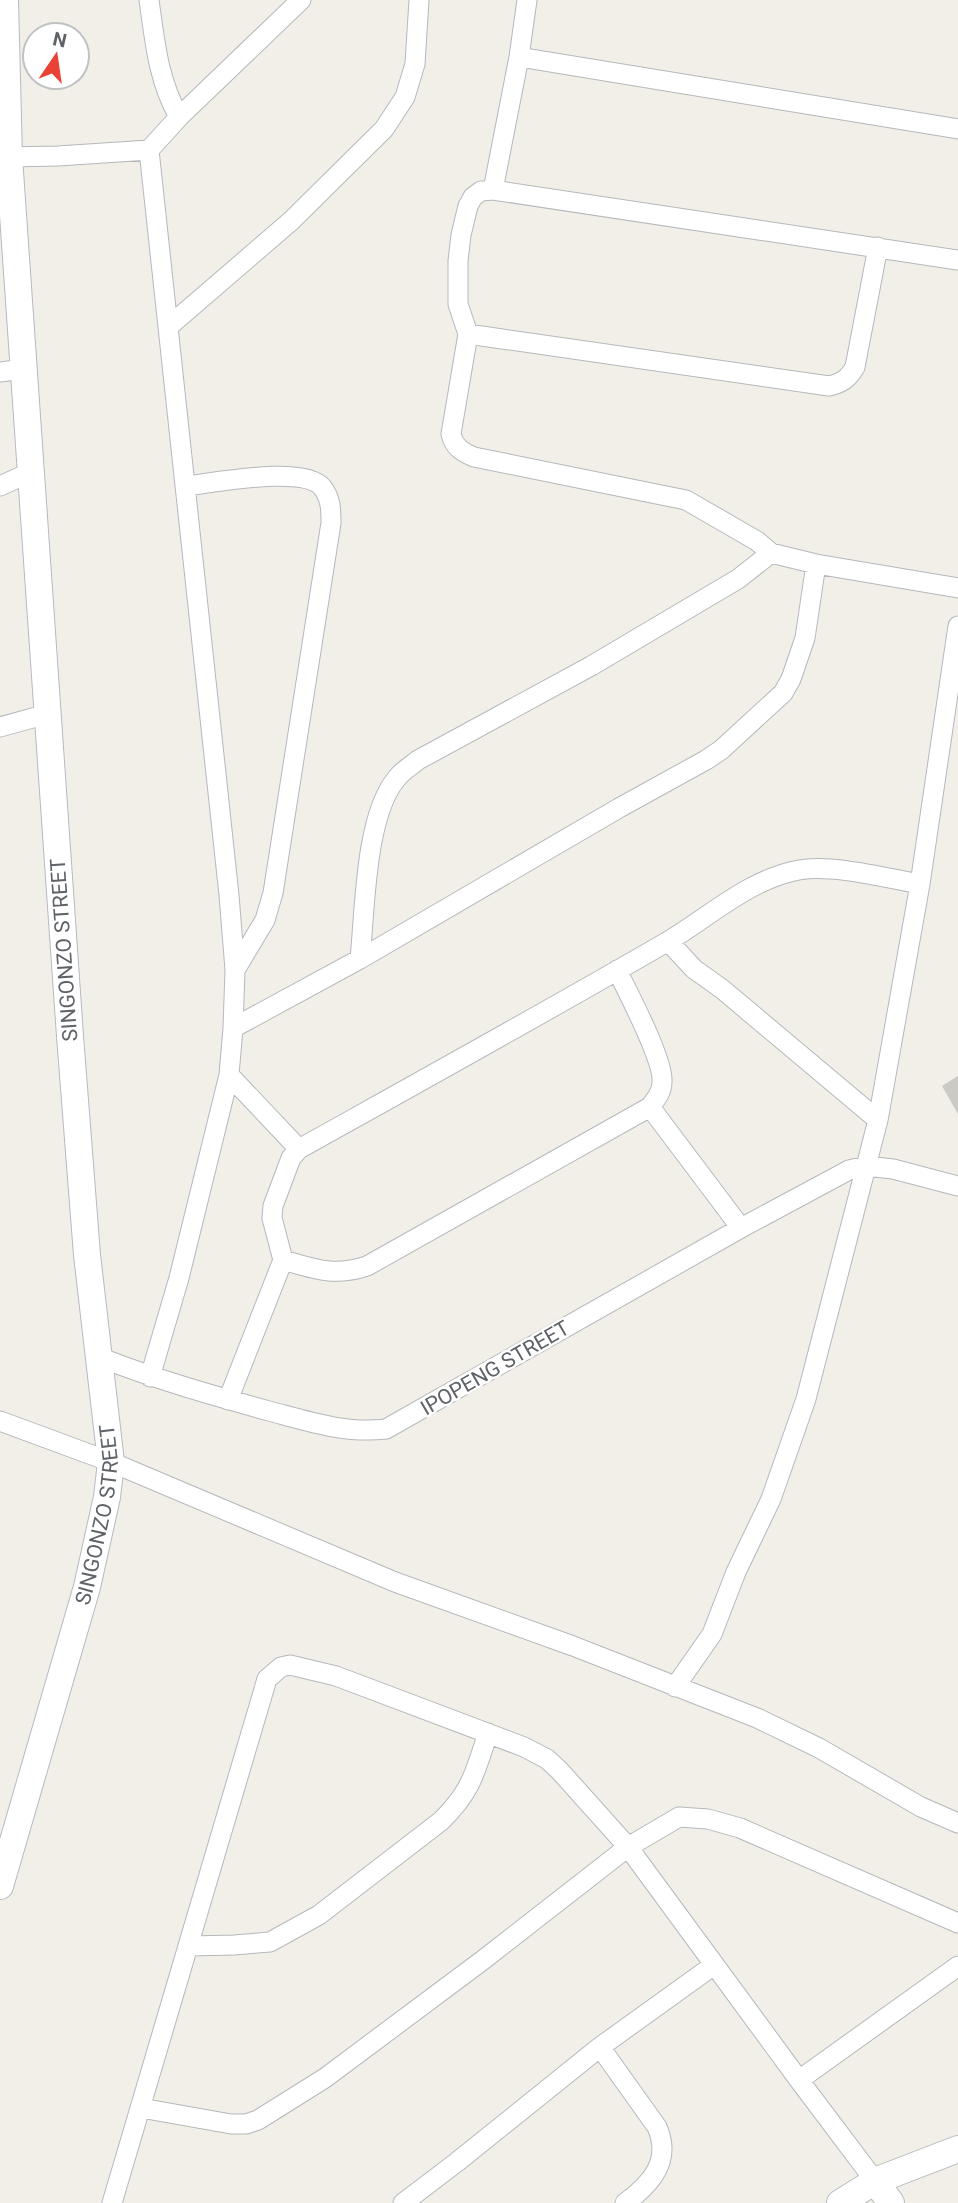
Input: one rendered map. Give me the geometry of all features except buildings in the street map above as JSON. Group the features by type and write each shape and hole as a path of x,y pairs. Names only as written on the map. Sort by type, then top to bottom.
{"street":[{"name":"SINGONZO STREET","path":"0,1886 87,1587 107,1497 111,1462 84,1214 31,472 11,370 5,0"},
{"path":"149,0 159,71 179,117"},
{"path":"9,157 149,150 179,117 301,0"},
{"path":"168,327 291,221 384,129 405,97 415,64 419,0"},
{"path":"493,190 519,57 527,0"},
{"path":"519,57 958,129"},
{"path":"149,150 235,970 229,1075 179,1278 150,1377"},
{"path":"958,260 493,190 481,191 468,205 461,235 458,304 468,334 451,434 453,442 464,453 474,457 686,500 757,541 771,553 816,564 958,588"},
{"path":"468,334 829,386 839,384 846,380 855,367 878,247"},
{"path":"0,486 31,472"},
{"path":"185,486 286,475 305,478 321,486 331,503 331,523 273,893 265,920 235,970"},
{"path":"360,959 372,840 378,814 397,777 418,760 591,666 727,586 771,553"},
{"path":"233,1028 360,959 721,750 783,693 791,679 805,638 816,564"},
{"path":"675,1687 712,1634 736,1572 771,1499 806,1399 878,1120 920,884 958,626"},
{"path":"0,727 47,714"},
{"path":"228,1399 283,1259 272,1218 273,1206 291,1158 299,1149 617,970 740,894 779,875 799,870 831,869 920,884"},
{"path":"667,941 694,969 722,989 878,1120"},
{"path":"283,1259 332,1272 351,1272 367,1266 650,1107 657,1097 663,1079 651,1043 617,970"},
{"path":"229,1075 299,1149"},
{"path":"650,1107 741,1228"},
{"path":"866,1166 893,1169 958,1186"},
{"name":"IPOPENG STREET","path":"99,1357 150,1377 336,1427 366,1432 386,1430 741,1228 849,1170 866,1166"},
{"path":"0,1420 111,1462 395,1582 573,1646 757,1718 802,1739 921,1807 958,1823"},
{"path":"113,2203 267,1679 281,1667 298,1666 336,1676 488,1733 547,1759 628,1847 891,2203"},
{"path":"190,1945 270,1942 319,1915 441,1821 458,1804 470,1786 488,1733"},
{"path":"141,2108 231,2124 246,2124 258,2120 325,2078 628,1847 679,1817 708,1819 740,1828 958,1923"},
{"path":"402,2203 600,2047 714,1965"},
{"path":"799,2080 958,1966"},
{"path":"600,2047 662,2138 663,2147 650,2182 625,2203"},
{"path":"840,2203 875,2181 958,2149"}]}
